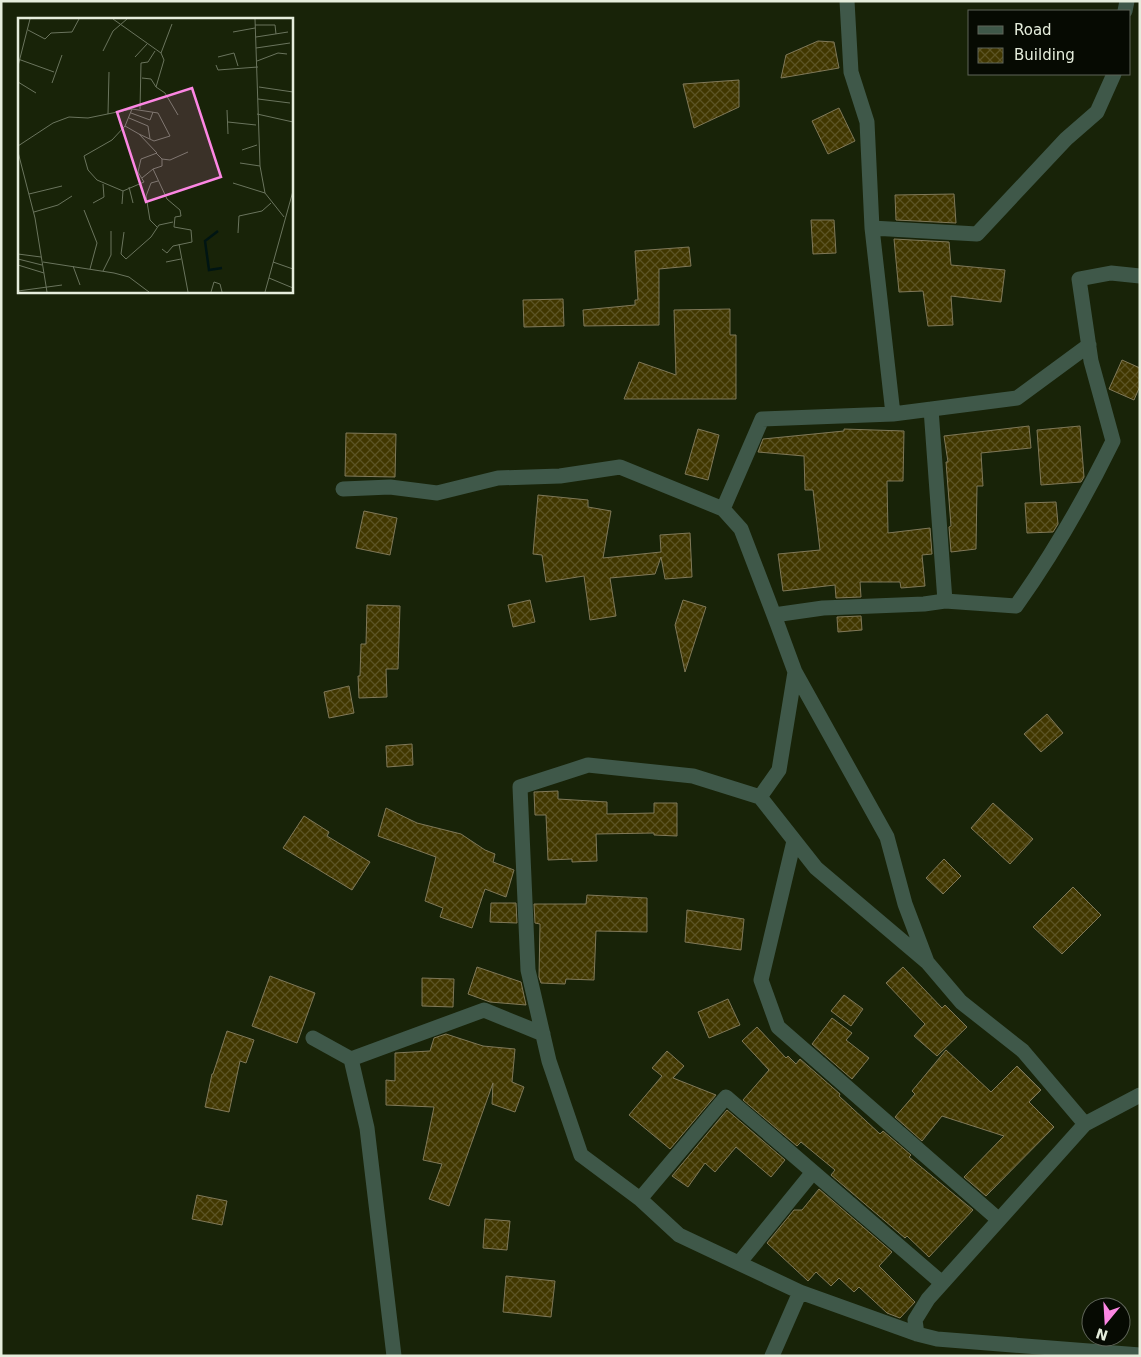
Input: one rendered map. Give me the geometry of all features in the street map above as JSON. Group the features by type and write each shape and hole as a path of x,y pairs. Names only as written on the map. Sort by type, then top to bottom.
{"street":[{"path":"847,1 850,72 866,122 872,228 893,414"},
{"path":"872,228 977,234 1066,139 1096,112 1114,75"},
{"path":"927,962 905,904 887,837 795,672 774,615 823,608 924,604 945,601 1016,606 1036,578 1092,484 1113,441 1091,361 1079,280 1112,273 1140,276"},
{"path":"723,509 762,419 893,414 1017,398 1089,345"},
{"path":"931,409 945,601"},
{"path":"343,489 390,486 437,493 498,478 560,476 620,467 723,509 741,530 777,623"},
{"path":"760,797 779,770 795,672"},
{"path":"1084,1124 1023,1051 961,1002 927,962 816,868 760,797 693,776 588,766 520,787 528,970 549,1061 581,1155 640,1199 679,1235 800,1292 917,1334 937,1339 1140,1355"},
{"path":"794,841 762,980 778,1027 999,1220"},
{"path":"351,1059 484,1010 543,1034"},
{"path":"313,1038 351,1059 367,1128 394,1356"},
{"path":"917,1334 915,1320 928,1299 1084,1124 1140,1095"},
{"path":"640,1199 726,1097 942,1283"},
{"path":"739,1263 813,1172"},
{"path":"772,1356 800,1292"}],"building":[{"path":"818,41 834,42 839,68 781,78 786,55"},
{"path":"739,80 739,107 694,128 683,84"},
{"path":"839,108 855,141 828,154 812,121"},
{"path":"954,194 956,223 896,220 895,195"},
{"path":"811,220 834,220 836,253 813,254"},
{"path":"894,239 949,242 951,265 1005,270 1001,302 951,296 953,325 928,326 923,291 899,292"},
{"path":"689,247 691,266 659,269 659,325 584,326 583,310 635,305 635,300 638,300 635,251"},
{"path":"563,299 564,326 524,327 523,300"},
{"path":"730,309 730,335 736,335 736,399 624,399 639,362 676,375 674,310"},
{"path":"1122,360 1140,368 1140,386 1134,400 1109,389"},
{"path":"1029,426 1031,448 981,453 983,486 977,486 976,549 951,552 946,462 948,462 944,436"},
{"path":"1080,426 1084,477 1081,482 1041,485 1037,430"},
{"path":"698,429 719,435 708,480 685,474"},
{"path":"844,429 904,431 903,481 887,481 888,533 930,528 932,554 922,555 925,586 901,588 900,582 860,582 861,597 836,598 835,585 783,591 778,554 820,550 813,490 805,490 804,456 758,452 763,439 844,431"},
{"path":"346,433 396,434 395,477 345,476"},
{"path":"538,495 588,500 588,507 611,511 603,558 661,552 660,535 690,533 692,577 665,579 661,557 655,574 610,578 616,616 590,620 584,576 546,582 542,555 533,554"},
{"path":"1056,502 1058,524 1053,532 1027,533 1025,503"},
{"path":"364,511 397,518 390,555 356,548"},
{"path":"530,600 535,622 513,627 508,605"},
{"path":"683,600 706,607 685,672 675,625"},
{"path":"367,605 400,606 398,669 386,669 387,697 359,698 358,676 360,676 361,644 366,644"},
{"path":"861,616 862,630 838,632 837,617"},
{"path":"349,686 354,713 329,718 324,692"},
{"path":"1047,714 1063,733 1041,752 1024,734"},
{"path":"412,744 413,765 387,767 386,746"},
{"path":"558,791 558,799 607,802 607,814 654,813 654,803 677,803 677,836 654,835 654,833 596,834 597,861 572,862 572,859 548,860 546,815 535,815 534,792"},
{"path":"993,803 1033,839 1010,864 971,828"},
{"path":"386,808 417,823 461,834 485,850 495,854 493,862 514,870 506,897 485,889 472,928 440,917 443,908 425,901 436,857 378,836"},
{"path":"304,816 329,832 327,836 370,862 352,890 283,848"},
{"path":"944,859 961,876 943,894 926,878"},
{"path":"1073,887 1101,915 1062,954 1033,927"},
{"path":"587,895 647,898 647,932 596,931 594,980 566,979 565,984 541,983 539,977 540,924 535,923 534,904 586,904"},
{"path":"491,903 516,903 517,923 490,922"},
{"path":"687,910 744,919 741,950 685,942"},
{"path":"477,967 521,982 526,1005 490,1002 468,994"},
{"path":"903,967 942,1008 945,1005 967,1027 937,1056 914,1036 925,1024 886,983"},
{"path":"270,976 315,993 297,1043 252,1026"},
{"path":"422,978 454,979 453,1007 422,1006"},
{"path":"844,995 863,1009 851,1026 831,1011"},
{"path":"728,999 740,1025 709,1038 698,1012"},
{"path":"832,1018 852,1033 846,1040 869,1058 852,1079 812,1044"},
{"path":"757,1027 786,1058 788,1056 796,1064 800,1059 840,1094 839,1096 880,1134 883,1131 911,1155 909,1157 973,1210 929,1257 907,1236 905,1238 831,1175 835,1170 801,1142 797,1146 743,1100 769,1070 742,1041"},
{"path":"227,1031 254,1040 246,1063 240,1061 229,1112 205,1107 212,1074"},
{"path":"446,1034 483,1046 515,1049 512,1082 524,1087 515,1112 492,1104 493,1083 449,1206 429,1199 442,1164 423,1160 434,1107 386,1105 386,1080 395,1081 395,1053 430,1051 434,1038"},
{"path":"946,1050 991,1092 1017,1066 1041,1090 1029,1102 1054,1127 986,1196 964,1177 1004,1136 942,1116 922,1141 895,1117 915,1094 912,1091"},
{"path":"667,1051 684,1066 673,1078 716,1095 670,1149 629,1115 662,1076 652,1068"},
{"path":"727,1110 785,1160 771,1177 736,1147 715,1172 705,1163 688,1187 672,1176"},
{"path":"819,1189 892,1252 879,1266 915,1302 900,1318 887,1313 859,1287 854,1292 839,1278 831,1286 816,1272 808,1281 767,1243 794,1210 802,1210"},
{"path":"197,1195 227,1201 222,1225 192,1219"},
{"path":"485,1219 510,1221 507,1250 483,1248"},
{"path":"506,1276 555,1281 551,1317 503,1312"}]}
